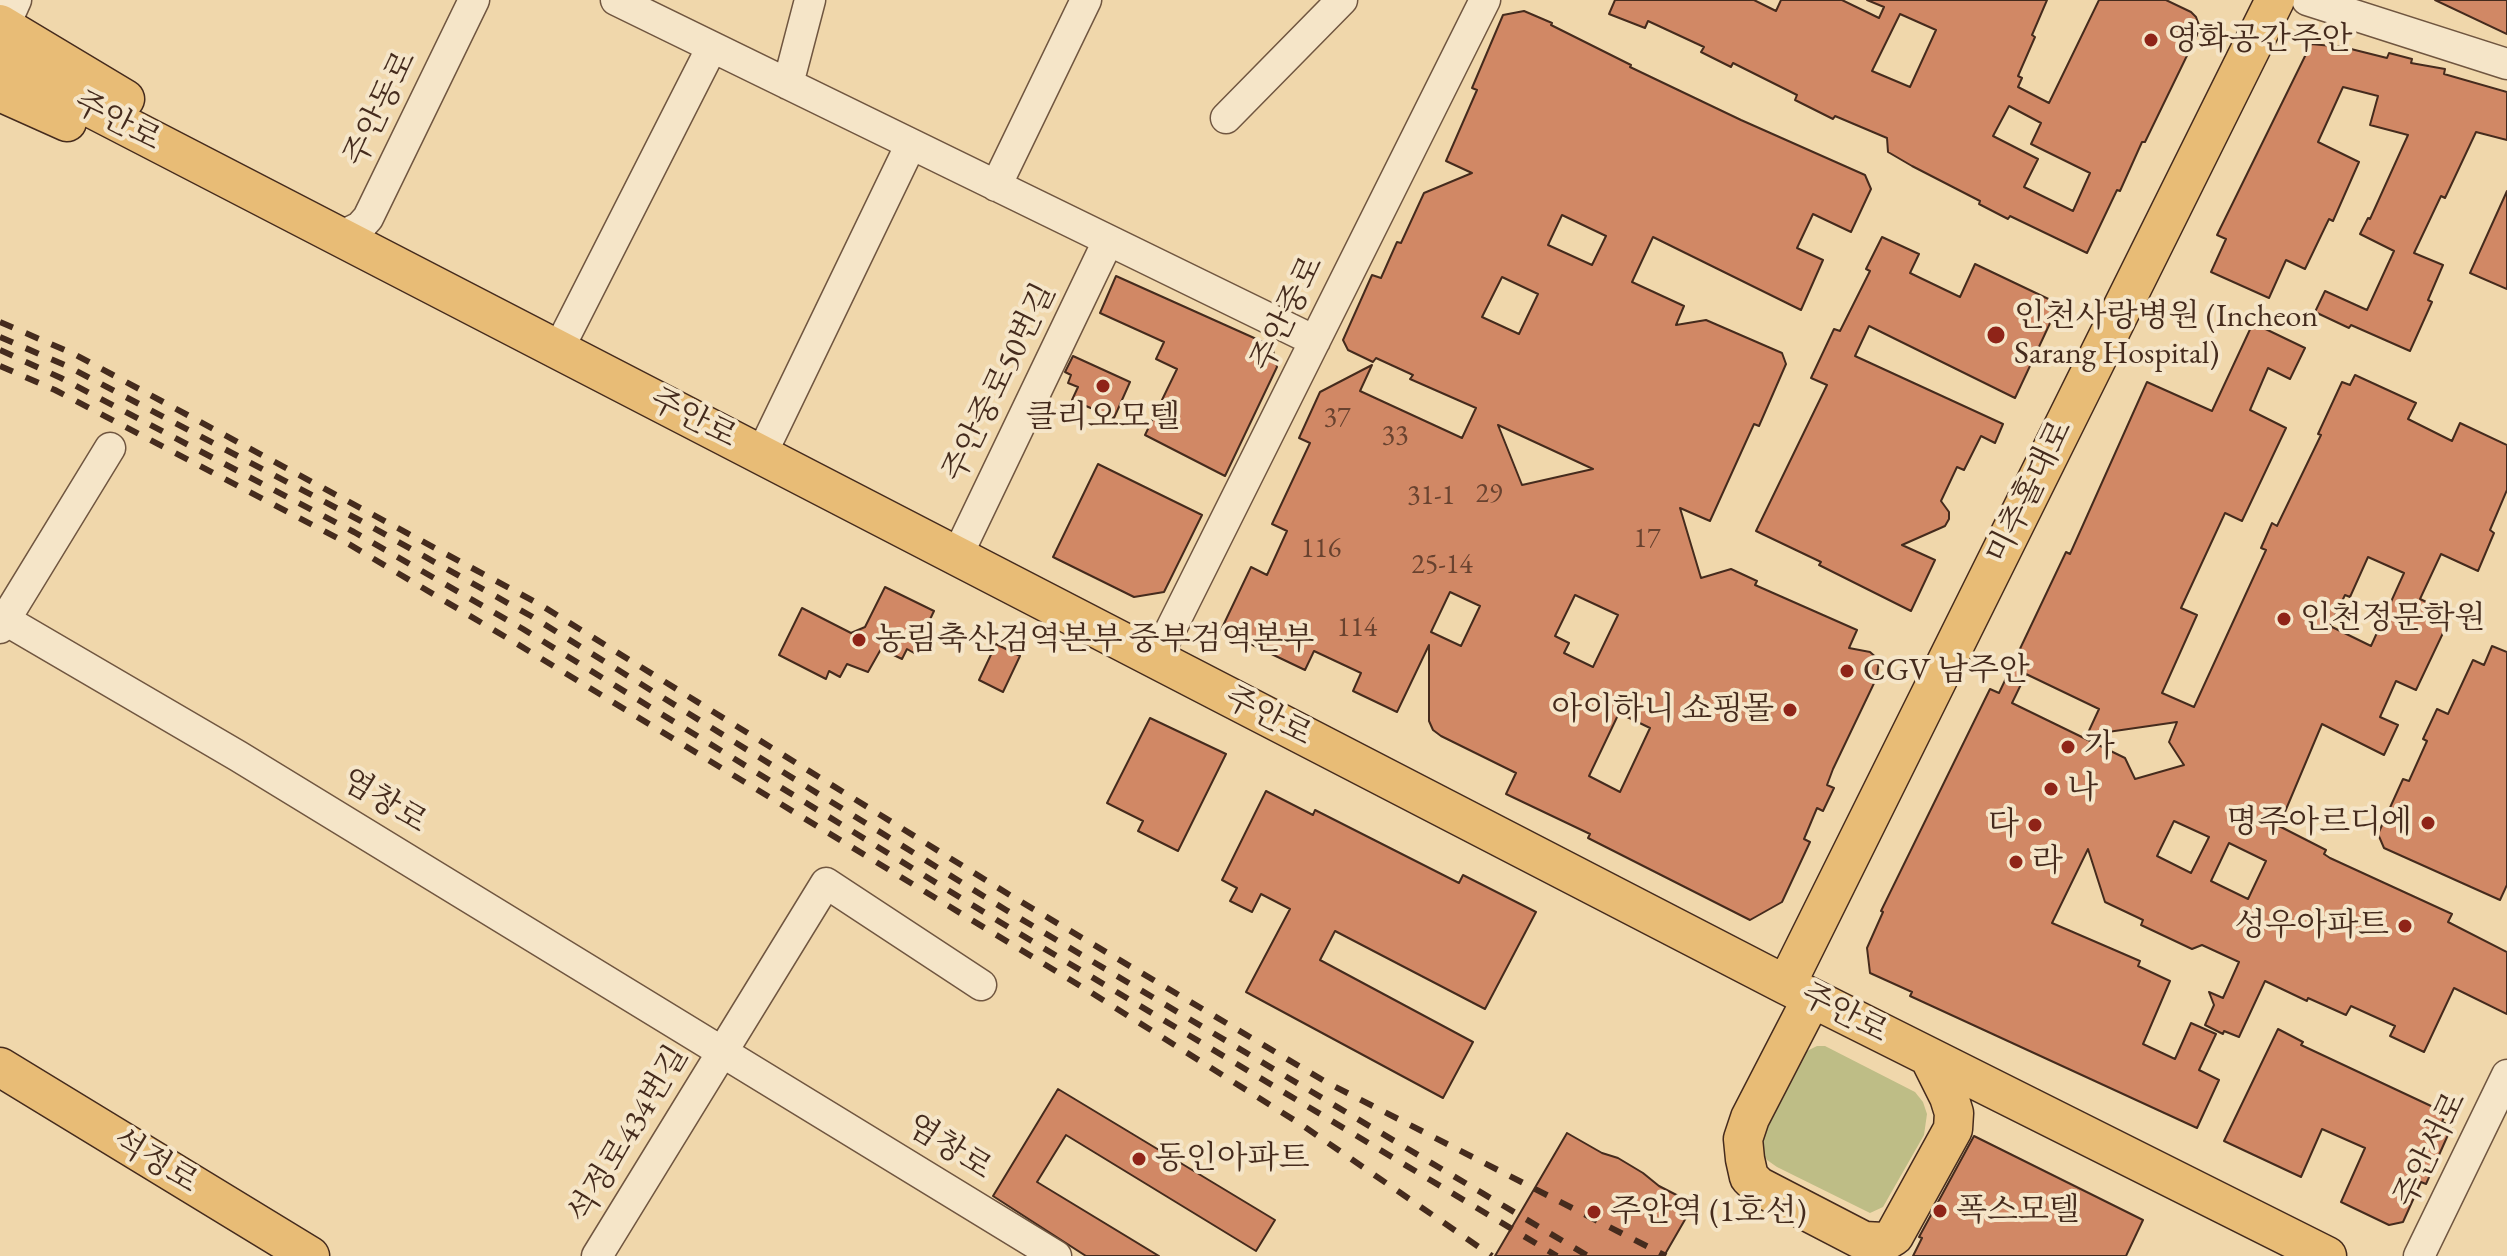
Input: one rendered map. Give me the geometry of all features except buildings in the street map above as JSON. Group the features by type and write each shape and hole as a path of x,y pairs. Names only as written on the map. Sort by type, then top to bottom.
{"main road":[{"name":"미추홀대로","path":"1799,991 2275,0"},
{"path":"5,28 124,99 185,157"},
{"path":"0,92 104,138 185,157"},
{"name":"주안로","path":"185,157 354,228 382,259 1799,991 2327,1256"},
{"path":"1799,991 1743,1139 1749,1177 1758,1186 1864,1241 1884,1242 1894,1236 1953,1129 1954,1113 1949,1097 1929,1057"},
{"name":"석정로","path":"0,1067 310,1256"}],"street":[{"name":"주안동로","path":"354,228 474,0"},
{"path":"616,0 1315,341"},
{"path":"788,84 810,0"},
{"path":"996,186 1086,0"},
{"path":"1226,118 1342,0"},
{"name":"주안중로","path":"1156,659 1485,0"},
{"path":"2307,0 2507,64"},
{"path":"558,350 712,47"},
{"path":"761,455 911,144"},
{"name":"주안중로50번길","path":"957,556 1108,241"},
{"name":"염창로","path":"110,448 2,622 238,756 1056,1256"},
{"path":"723,1051 826,883 981,985"},
{"name":"석정로434번길","path":"597,1256 723,1051"},
{"name":"주안서로","path":"2419,1256 2507,1075"}],"shaded area":[{"path":"1817,1046 1825,1046 1915,1092 1927,1114 1924,1135 1883,1207 1870,1213 1777,1167 1767,1160 1761,1150 1762,1126 1801,1054"}],"railway":[{"path":"0,322 74,354 539,604 1013,897 1326,1082 1666,1256"},
{"path":"0,337 67,366 361,521 531,616 1006,910 1588,1256"},
{"path":"0,350 61,378 354,532 523,629 1000,922 1557,1256"},
{"path":"0,366 55,390 347,543 514,642 1087,990 1302,1125 1492,1256"}],"place":[{"name":"영화공간주안","path":"2151,40"},
{"name":"인천사랑병원 (Incheon Sarang Hospital)","path":"1996,335"},
{"name":"클리오모텔","path":"1103,386"},
{"name":"인천정문학원","path":"2284,619"},
{"name":"농림축산검역본부 중부검역본부","path":"859,640"},
{"name":"CGV 남주안","path":"1847,671"},
{"name":"아이하니 쇼핑몰","path":"1790,710"},
{"name":"가","path":"2068,747"},
{"name":"나","path":"2051,789"},
{"name":"명주아르디에","path":"2428,823"},
{"name":"다","path":"2035,825"},
{"name":"라","path":"2016,862"},
{"name":"성우아파트","path":"2405,926"},
{"name":"동인아파트","path":"1139,1159"},
{"name":"폭스모텔","path":"1940,1211"},
{"name":"주안역 (1호선)","path":"1594,1212"}]}
